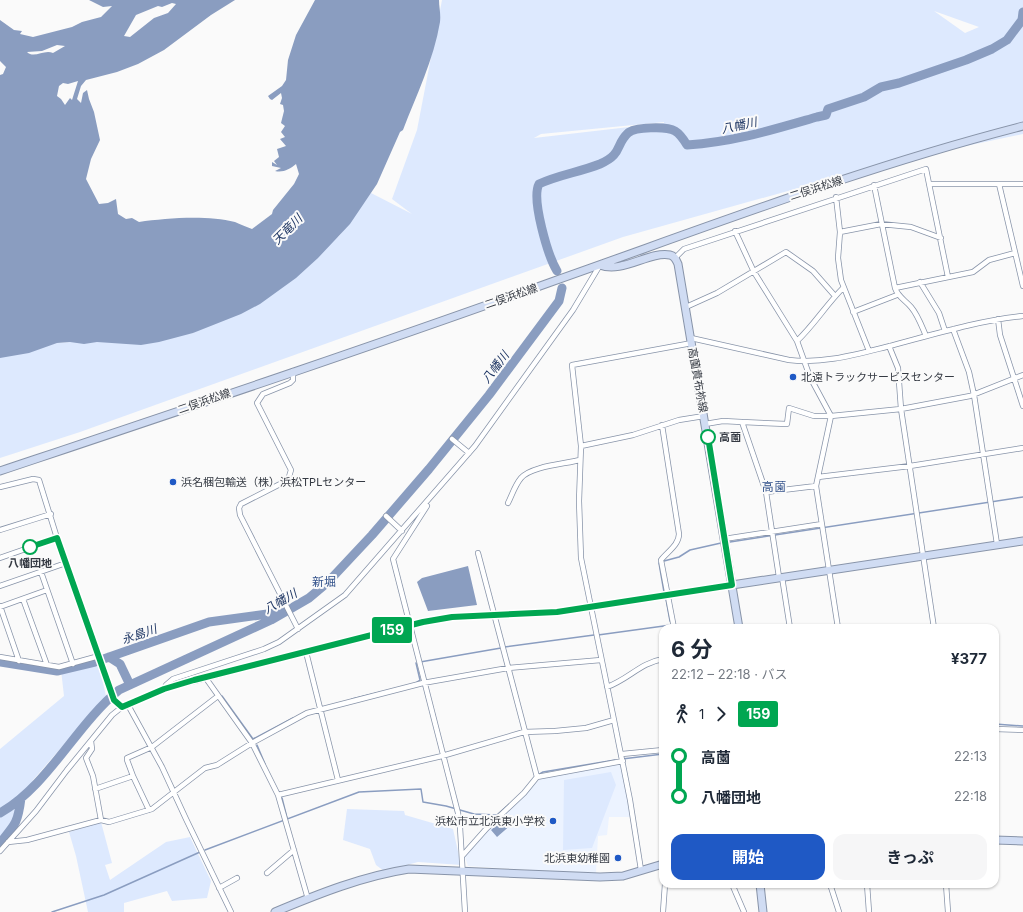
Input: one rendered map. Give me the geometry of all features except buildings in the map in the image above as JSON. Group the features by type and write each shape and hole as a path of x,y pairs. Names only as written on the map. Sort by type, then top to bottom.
{"main road":[{"name":"二俣浜松線","path":"0,471 600,265 734,216 917,154 1023,126"},
{"path":"600,265 608,268 665,256 675,258"},
{"name":"高薗貴布祢線","path":"675,258 678,264 686,307 738,624"},
{"path":"732,585 1023,541"},
{"path":"999,840 1023,840"},
{"path":"276,912 308,899 398,870 422,868 600,877 623,876 659,865"},
{"path":"760,888 763,912"}],"street":[{"path":"675,258 684,249 836,197 926,169 948,277"},
{"path":"929,184 1023,184"},
{"path":"999,184 1023,286"},
{"path":"874,185 894,288 897,295 911,307 926,336"},
{"path":"836,197 840,232 838,258 843,288 869,351"},
{"path":"840,232 881,224 911,227 941,238"},
{"path":"735,231 754,272 797,342 802,359 805,362 810,377 831,416 816,486 837,624"},
{"path":"686,307 717,293 786,252 813,271 835,296"},
{"path":"894,288 973,272 989,260 1015,253"},
{"path":"164,689 173,679 264,649 279,642 345,595 469,453 573,310 600,265"},
{"path":"920,282 939,313 945,331"},
{"path":"797,342 812,327 835,296 843,288"},
{"path":"853,312 897,295"},
{"path":"641,870 623,758 601,660 581,558 579,501 581,446 572,365 691,341 805,362 869,351 953,329 998,319 1023,316"},
{"path":"998,319 1000,335 1023,406"},
{"path":"953,329 969,372 974,395 997,544"},
{"path":"889,346 898,368 901,409 933,624"},
{"path":"293,371 293,380 290,383 263,394 257,403 290,470 288,480 241,504 238,508 240,515 298,629"},
{"path":"705,424 723,421 787,424 789,408 814,416 831,416 901,409 974,395 1023,376"},
{"path":"581,446 633,435 662,425 704,416"},
{"path":"742,422 766,492 789,624"},
{"path":"662,425 679,534 677,543 667,551 661,560 673,624"},
{"path":"452,439 469,453"},
{"path":"818,477 910,466 983,453 1023,448"},
{"path":"508,503 522,477 547,466 580,460"},
{"path":"0,487 32,479 39,480 51,514 57,538 114,700 122,707"},
{"path":"766,492 816,486"},
{"path":"433,495 393,559 460,827 465,912"},
{"path":"0,530 51,514"},
{"path":"386,516 402,531"},
{"path":"724,539 822,526"},
{"path":"0,558 57,538"},
{"path":"478,553 537,777"},
{"path":"0,586 66,563"},
{"path":"41,572 73,664"},
{"path":"0,851 36,811 112,715 122,707 164,689 205,677 409,625 452,617 557,612 732,585"},
{"path":"19,661 0,607 47,590"},
{"path":"23,599 47,666"},
{"path":"306,652 338,780"},
{"path":"0,657 59,667 99,657"},
{"path":"8,842 27,840 101,820 109,822 152,809 205,768 218,765 252,743 298,718 321,710 424,683 508,668 601,660"},
{"path":"607,687 625,679 648,662 659,660"},
{"path":"205,677 252,743 278,795 308,899"},
{"path":"149,810 133,776 127,758 152,748 218,696"},
{"path":"128,705 174,791 231,912"},
{"path":"278,795 442,756 524,732 586,728 614,720"},
{"path":"999,729 1023,730"},
{"path":"91,741 92,749 86,758 95,789 101,820"},
{"path":"462,855 487,828 524,793 537,777 659,751"},
{"path":"95,789 133,776"},
{"path":"267,873 294,850"},
{"path":"219,888 237,878"},
{"path":"663,912 665,888"},
{"path":"734,888 744,912"},
{"path":"831,888 839,912"},
{"path":"867,888 869,912"},
{"path":"946,888 948,912"}],"shaded area":[{"path":"442,0 1023,0 1023,134 895,161 623,237 80,432 0,458 0,351 57,343 193,333 339,236 371,193 412,214 392,199 417,130","holes":["934,11 979,27 965,33","664,123 534,138 541,134"]},
{"path":"99,666 106,696 33,780 15,823 0,840 0,749 64,696 61,670"},
{"name":"浜松市立北浜東小学校","path":"621,762 630,817 609,817 607,835 598,836 596,874 468,866 464,854 541,778"},
{"path":"611,772 616,785 592,848 563,850 564,780"},
{"path":"347,809 404,811 405,815 453,829 461,865 418,862 384,871 376,865 370,849 343,840"},
{"path":"101,822 112,863 105,865 110,880 166,842 190,837 211,881 207,898 172,901 167,891 124,903 124,912 88,912 76,856 69,832"}],"water":[{"name":"天竜川","path":"89,0 235,0 211,15 164,50 138,64 117,72 86,80 81,86 77,99 81,103 83,93 87,90 94,112 100,140 91,159 86,179 99,204 108,203 116,199 118,214 126,219 132,218 139,222 174,218 212,218 235,222 252,229 272,214 273,210 294,184 299,174 296,164 284,171 275,171 281,168 272,166 272,162 277,165 274,161 279,157 277,149 286,146 280,139 285,137 281,132 285,126 281,123 284,111 283,105 280,104 282,98 281,93 272,100 268,96 282,86 286,80 288,60 296,35 315,0 439,0 440,19 434,50 424,77 403,130 400,132 377,184 350,224 318,258 296,278 260,304 241,314 193,333 141,345 97,342 84,344 70,342 57,343 29,353 0,358 0,75 3,74 6,67 0,61 0,20 14,30 22,31 20,34 33,37 72,27 82,22 101,17 112,6 103,7","holes":["172,3 176,4 168,13 154,18 130,37 124,36 136,15 158,6 162,7","57,45 65,46 53,53 46,52 33,55 27,52 42,51","78,81 72,100 70,98 65,105 57,96 59,86 63,83 68,84"]},
{"path":"468,566 477,605 428,611 417,582 422,578"},
{"path":"507,816 513,823 497,837 491,830"}],"waterway":[{"name":"八幡川","path":"557,271 545,241 539,214 537,202 537,191 539,184 592,167 607,160 616,153 624,137 631,131 651,128 671,129 679,134 687,145 737,138 826,115 828,109 864,97 881,87 899,83 966,60 992,49 1007,40 1022,20 1023,12"},
{"name":"八幡川","path":"0,813 33,787 89,720 119,690 271,620 309,598 328,582 372,535 429,469 489,395 559,301 562,288"},
{"path":"730,542 1023,497"},
{"path":"664,561 679,557 690,550 721,543"},
{"path":"659,563 664,592"},
{"path":"666,599 670,621"},
{"name":"永島川","path":"0,662 57,671 95,662 209,622 282,612"},
{"path":"598,635 659,627"},
{"path":"505,647 594,635"},
{"path":"420,662 501,648"},
{"path":"109,657 120,664 130,685"},
{"path":"416,663 420,680 417,682"},
{"path":"352,699 381,692"},
{"path":"222,696 253,739 293,718"},
{"path":"999,724 1023,726"},
{"path":"257,745 265,764"},
{"path":"622,759 659,754"},
{"path":"538,775 543,772 615,760"},
{"path":"205,850 359,792 421,789 423,802 446,806 474,814 497,815 506,807"},
{"path":"0,843 10,831 17,818 21,798"},
{"path":"282,798 287,818"},
{"path":"52,912 104,895 200,852"}],"bus line":[{"name":"159","path":"30,547 57,538 114,700 122,707 164,689 194,680 409,625 452,617 557,612 732,585 708,437"}],"place":[{"name":"北遠トラックサービスセンター","path":"793,377"},
{"name":"高薗","path":"708,437"},
{"name":"浜名梱包輸送（株）浜松TPLセンター","path":"173,482"},
{"name":"八幡団地","path":"30,547"},
{"name":"浜松市立北浜東小学校","path":"553,821"},
{"name":"北浜東幼稚園","path":"618,858"}],"district":[{"name":"高薗","path":"774,486"},
{"name":"新堀","path":"324,581"}]}
